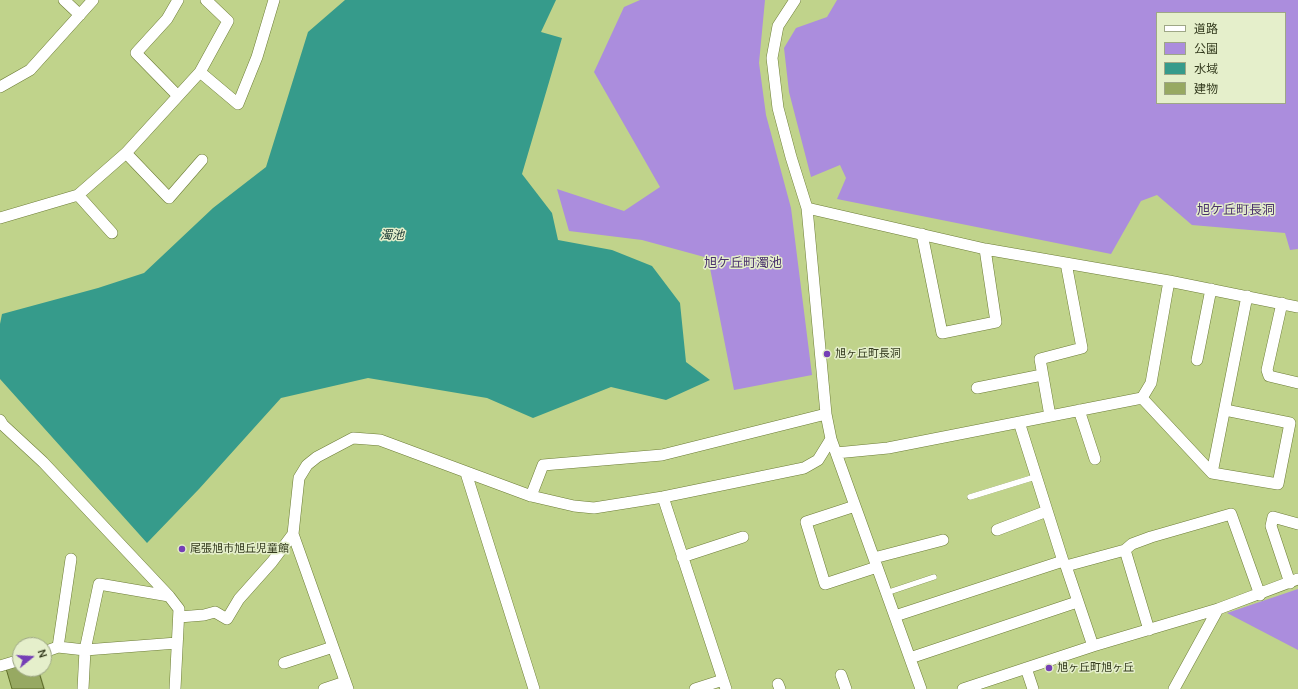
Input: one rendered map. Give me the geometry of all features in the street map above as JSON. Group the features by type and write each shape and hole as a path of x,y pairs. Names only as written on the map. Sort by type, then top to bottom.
{"street":[{"path":"64,0 80,15"},
{"path":"0,87 30,70 93,0"},
{"path":"178,0 167,19 136,53 178,96"},
{"path":"0,218 78,195 126,153 200,72 228,22 206,0"},
{"path":"200,72 238,104 256,57 274,0"},
{"path":"795,0 778,26 772,58 778,108 807,208 826,414 831,439 921,689"},
{"path":"126,153 168,198 202,160"},
{"path":"78,195 112,233"},
{"path":"807,208 985,249 1169,281 1298,307"},
{"path":"922,234 942,333 996,322 985,249"},
{"path":"1050,416 1040,359 1082,348 1066,263"},
{"path":"836,453 888,448 1142,398 1151,383 1169,281"},
{"path":"1197,360 1211,289"},
{"path":"1212,473 1247,296"},
{"path":"1282,303 1267,370 1269,376 1298,383"},
{"path":"978,388 1042,375"},
{"path":"1142,398 1212,473 1278,484 1290,423 1225,410"},
{"path":"1079,410 1095,460"},
{"path":"531,496 543,465 662,455 826,414"},
{"path":"0,420 3,425 43,462 169,596 179,609 175,689"},
{"path":"1019,422 1035,476 1093,646"},
{"path":"324,689 347,685 293,534 299,478 307,465 317,457 353,438 380,440 531,496 574,506 594,508 663,497 804,468 818,460 831,439"},
{"path":"466,473 534,689"},
{"path":"663,497 724,684 694,689"},
{"path":"855,506 806,522 825,584 876,562 943,540"},
{"path":"997,530 1047,511"},
{"path":"895,616 1064,563 1125,550 1132,544 1231,514 1260,595"},
{"path":"963,689 1093,646 1218,609 1260,595 1294,581 1271,526 1273,517 1298,524"},
{"path":"179,617 204,615 215,612 227,619 239,599 272,562 293,534"},
{"path":"682,557 743,538"},
{"path":"1125,550 1149,630"},
{"path":"58,647 71,559"},
{"path":"83,689 85,650 99,584 169,596"},
{"path":"910,658 1077,602"},
{"path":"1174,689 1218,609"},
{"path":"52,649 58,647 85,650 177,644"},
{"path":"284,663 333,647"},
{"path":"0,666 12,662"},
{"path":"1026,668 1033,689"},
{"path":"841,675 846,689"}],"lane":[{"path":"970,497 1035,476"},
{"path":"886,593 934,576"}],"green space":[{"path":"640,0 765,0 759,63 766,115 791,208 812,375 734,390 708,258 642,240 569,231 557,189 624,211 660,187 594,72 624,7"},
{"path":"837,0 1298,0 1298,249 1290,250 1285,233 1192,225 1157,195 1141,201 1111,254 837,199 846,178 840,165 811,177 789,92 784,48 796,28 827,17"},
{"path":"1298,589 1298,650 1227,613"}],"water":[{"name":"濁池","path":"345,0 556,0 541,32 562,38 522,174 552,213 558,240 612,250 652,266 680,303 686,362 710,380 666,400 611,387 533,418 487,398 368,378 281,398 199,489 147,543 0,379 0,324 2,314 98,288 144,273 213,208 266,167 308,32"}],"building":[{"path":"12,663 12,677 40,677 44,689 12,689 5,665"}],"place":[{"name":"旭ヶ丘町長洞","path":"827,354"},
{"name":"尾張旭市旭丘児童館","path":"182,549"},
{"name":"旭ヶ丘町旭ヶ丘","path":"1049,668"}],"district":[{"name":"旭ケ丘町長洞","path":"1236,210"},
{"name":"旭ケ丘町濁池","path":"743,263"}]}
